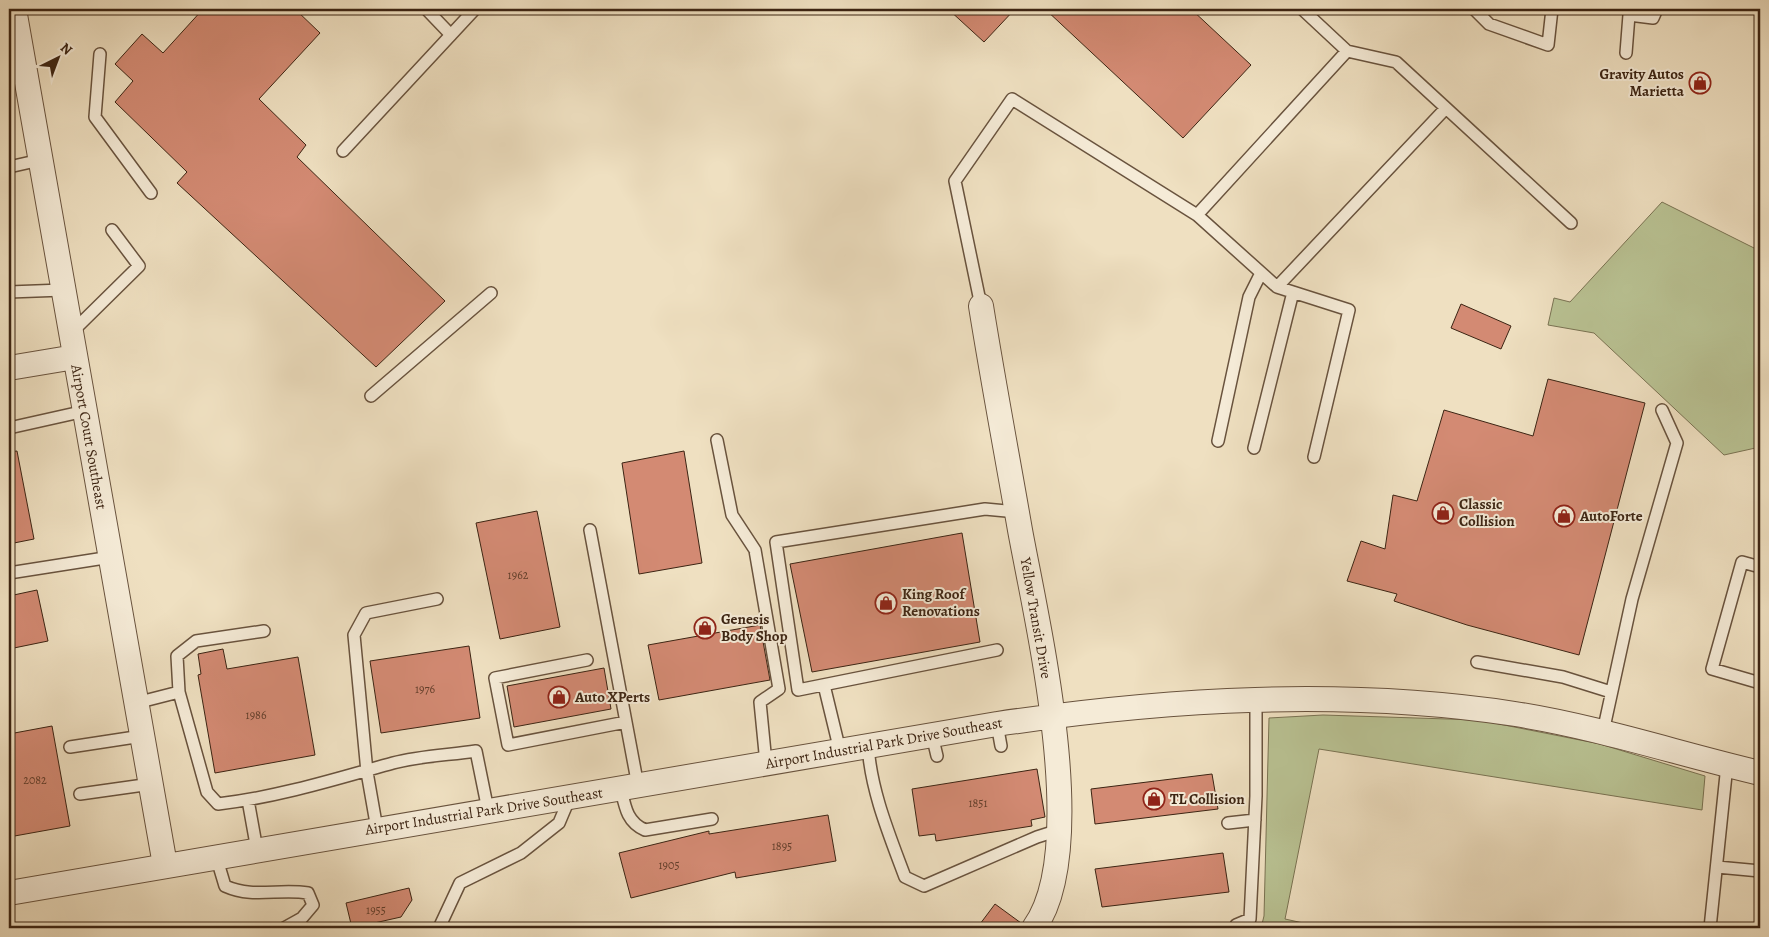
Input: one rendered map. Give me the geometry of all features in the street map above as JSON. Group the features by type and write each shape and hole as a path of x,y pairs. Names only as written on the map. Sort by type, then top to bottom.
{"street":[{"name":"Airport Court Southeast","path":"14,9 165,865"},
{"name":"Yellow Transit Drive","path":"981,306 1054,716 1059,830 1054,872 1046,905 1034,928"},
{"path":"9,368 75,357"},
{"name":"Airport Industrial Park Drive Southeast","path":"9,893 216,856 868,746 935,745 999,735 1054,716 1138,707 1256,699 1399,702 1515,714 1603,732 1760,773"}],"lane":[{"path":"342,151 475,9"},
{"path":"1302,9 1347,51 1396,62 1571,223"},
{"path":"1474,9 1489,24 1548,45 1552,9"},
{"path":"1626,53 1629,15 1653,18 1657,9"},
{"path":"428,11 450,35"},
{"path":"1197,215 1347,51"},
{"path":"100,54 94,117 151,193"},
{"path":"981,306 955,181 1012,99 1197,215 1277,287 1349,310 1314,458"},
{"path":"1277,287 1446,108"},
{"path":"9,167 40,160"},
{"path":"71,333 139,266 112,230"},
{"path":"1218,441 1250,297 1261,273"},
{"path":"9,292 63,290"},
{"path":"1254,448 1294,292"},
{"path":"370,396 491,293"},
{"path":"1603,732 1610,692 1632,598 1677,443 1662,410"},
{"path":"9,428 85,411"},
{"path":"717,440 732,515 755,550 780,689 760,702 766,763"},
{"path":"997,650 798,690 776,542 985,509 1017,512"},
{"path":"590,530 626,722 629,787 626,814 636,826 645,830 712,819"},
{"path":"9,573 110,557"},
{"path":"1760,567 1742,562 1712,669 1760,683"},
{"path":"377,829 367,772 354,635 366,613 437,600"},
{"path":"264,631 196,641 177,656 179,692 208,792 218,804 248,800 367,772 394,762 476,751 488,810"},
{"path":"587,660 495,678 508,745 626,722"},
{"path":"1477,662 1562,677 1610,692"},
{"path":"824,685 840,751"},
{"path":"136,703 179,692"},
{"path":"1236,925 1250,919 1255,820 1256,699"},
{"path":"70,747 142,736"},
{"path":"868,746 869,765 881,811 905,876 924,886 1037,837 1059,830"},
{"path":"1710,928 1727,765"},
{"path":"80,794 151,784"},
{"path":"439,928 460,883 521,853 559,823 570,797"},
{"path":"248,800 257,850"},
{"path":"1228,823 1255,820"},
{"path":"216,856 226,886 242,893 296,891 308,893 313,905 302,918 284,928"},
{"path":"1717,867 1760,872"}],"green space":[{"path":"1662,202 1760,251 1760,447 1724,455 1594,333 1548,325 1554,298 1570,302"},
{"path":"1323,715 1479,720 1600,744 1705,776 1702,810 1319,749 1285,919 1326,928 1261,928 1264,916 1269,718"}],"building":[{"path":"203,9 295,9 320,33 259,99 306,145 297,157 445,301 376,367 177,183 187,172 115,102 133,81 115,64 142,34 163,53"},
{"path":"948,9 1015,9 984,42"},
{"path":"1045,9 1191,9 1251,65 1183,138"},
{"path":"1461,304 1511,326 1501,349 1451,328"},
{"path":"1548,379 1645,403 1579,655 1467,625 1394,601 1397,594 1347,581 1361,541 1385,549 1393,495 1417,501 1444,410 1533,436"},
{"path":"17,451 34,539 9,544 9,452"},
{"path":"684,451 702,563 639,574 622,463"},
{"path":"537,511 560,627 500,639 476,523"},
{"name":"King Roof Renovations","path":"962,533 980,642 812,672 790,564"},
{"path":"37,590 48,641 9,649 9,596"},
{"path":"760,625 770,680 659,700 648,645"},
{"path":"469,646 480,718 381,733 370,661"},
{"path":"223,649 227,669 298,657 315,755 215,773 198,675 201,674 198,654"},
{"name":"Auto XPerts","path":"604,668 611,709 514,727 507,686"},
{"path":"52,726 70,826 9,837 9,734"},
{"path":"1037,769 1045,817 1031,820 1032,826 936,841 935,834 919,836 912,789"},
{"name":"TL Collision","path":"1212,774 1218,809 1095,824 1091,789"},
{"path":"828,815 836,861 736,878 735,872 631,898 619,853 709,831 709,834"},
{"path":"1223,853 1229,892 1102,907 1095,869"},
{"path":"409,888 412,900 401,917 352,928 346,903"},
{"path":"995,904 1021,923 1020,928 977,928"}],"place":[{"name":"Gravity Autos Marietta","path":"1700,83"},
{"name":"Classic Collision","path":"1443,513"},
{"name":"AutoForte","path":"1564,516"},
{"name":"King Roof Renovations","path":"886,603"},
{"name":"Genesis Body Shop","path":"705,628"},
{"name":"Auto XPerts","path":"559,697"},
{"name":"TL Collision","path":"1154,799"}]}
